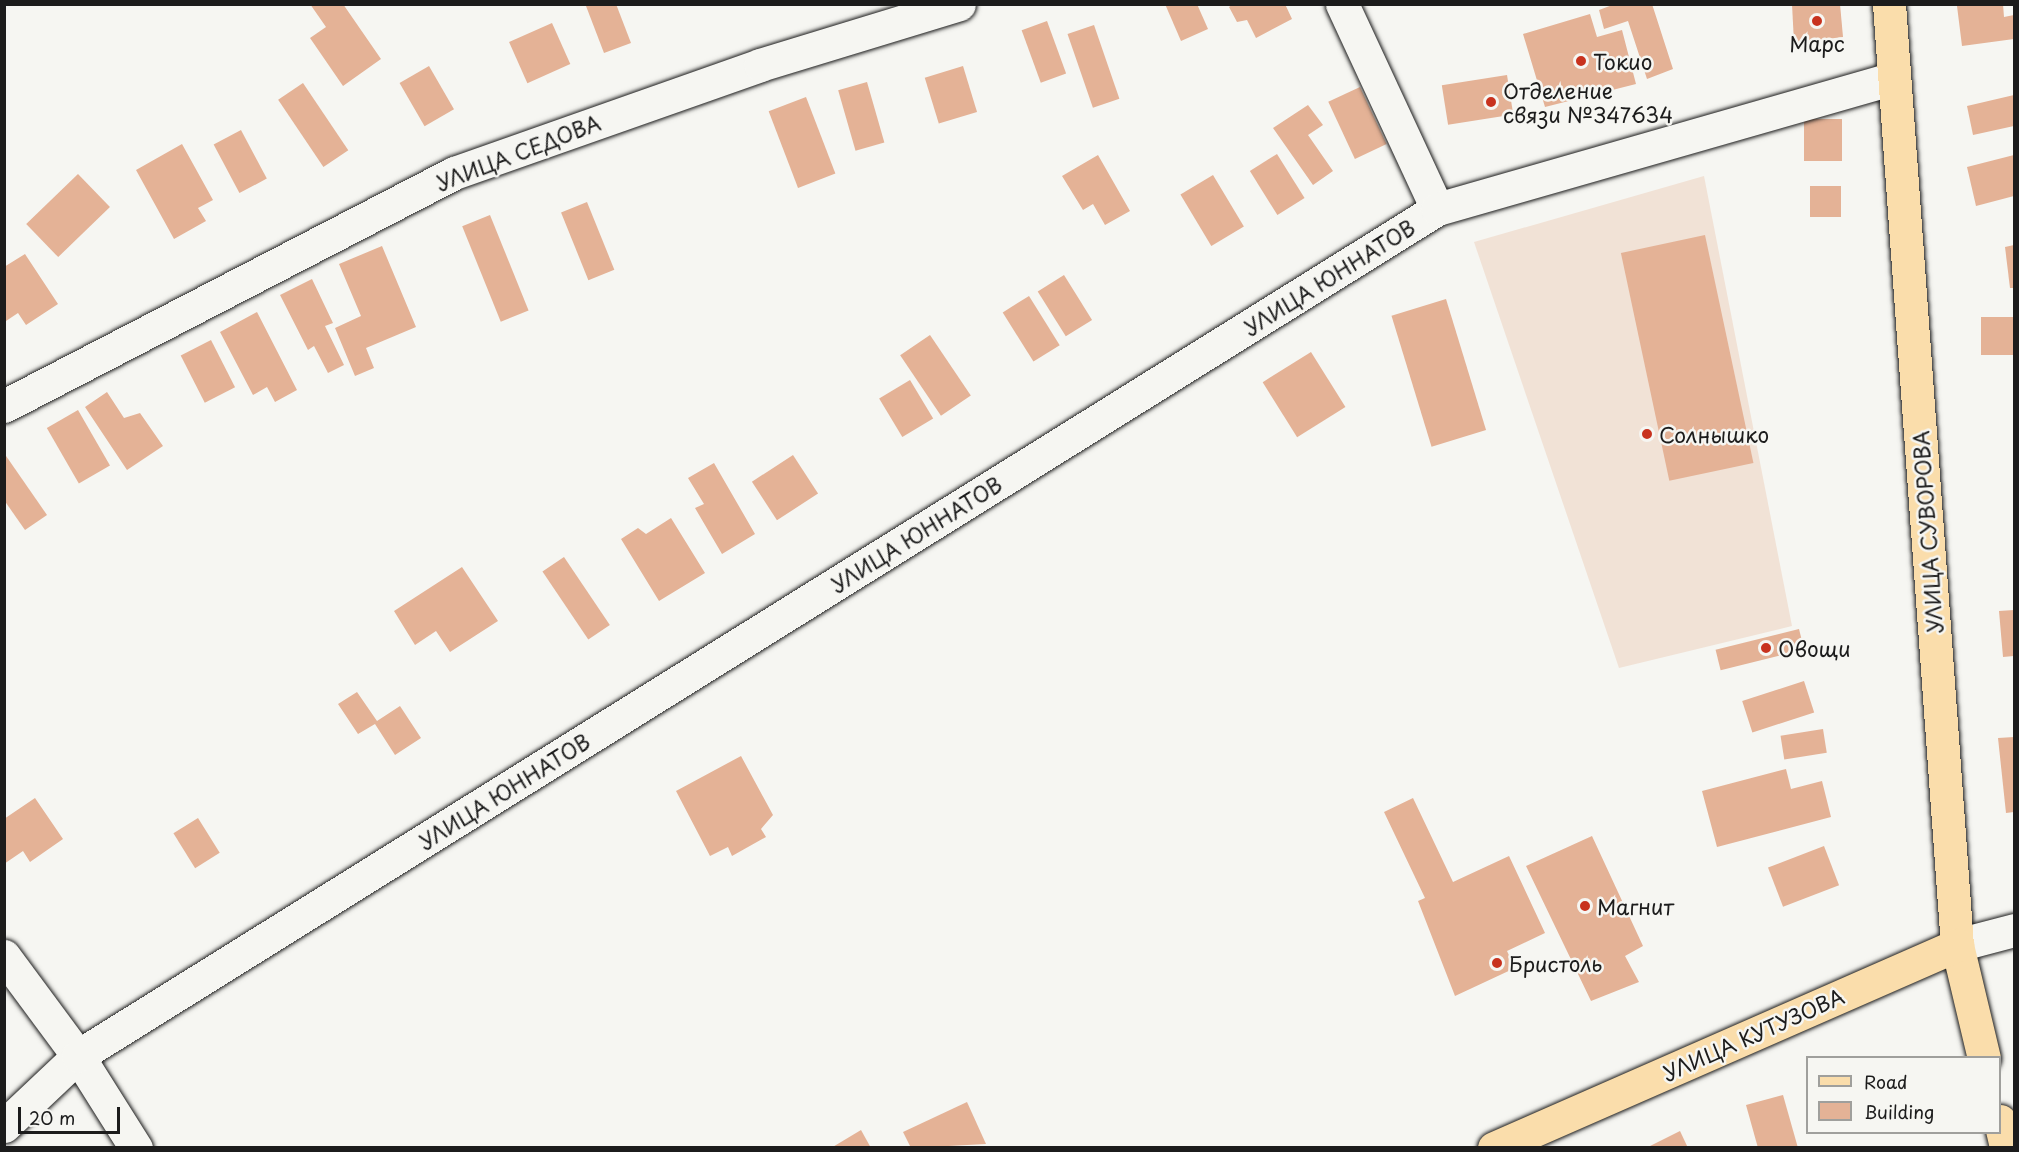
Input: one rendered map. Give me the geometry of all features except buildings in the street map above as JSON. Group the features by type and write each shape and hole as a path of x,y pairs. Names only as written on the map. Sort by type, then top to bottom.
{"main road":[{"name":"УЛИЦА СУВОРОВА","path":"1889,4 1957,945 1984,1056"},
{"name":"УЛИЦА КУТУЗОВА","path":"1494,1148 1533,1139 1957,945"},
{"path":"2001,1126 2006,1148"}],"street":[{"name":"УЛИЦА СЕДОВА","path":"4,406 454,173 760,65 959,4"},
{"path":"1342,4 1437,209"},
{"name":"УЛИЦА ЮННАТОВ","path":"4,1126 78,1056 1437,209 1894,78"},
{"name":"УЛИЦА КУТУЗОВА","path":"1957,945 2014,930"},
{"path":"4,956 78,1056 136,1148"}],"shaded area":[{"name":"Солнышко","path":"1704,176 1792,626 1619,668 1474,242"}],"place":[{"name":"Марс","path":"1817,21"},
{"name":"Токио","path":"1581,61"},
{"name":"Отделение связи №347634","path":"1491,102"},
{"name":"Солнышко","path":"1647,434"},
{"name":"Овощи","path":"1766,648"},
{"name":"Магнит","path":"1585,906"},
{"name":"Бристоль","path":"1497,963"}]}
